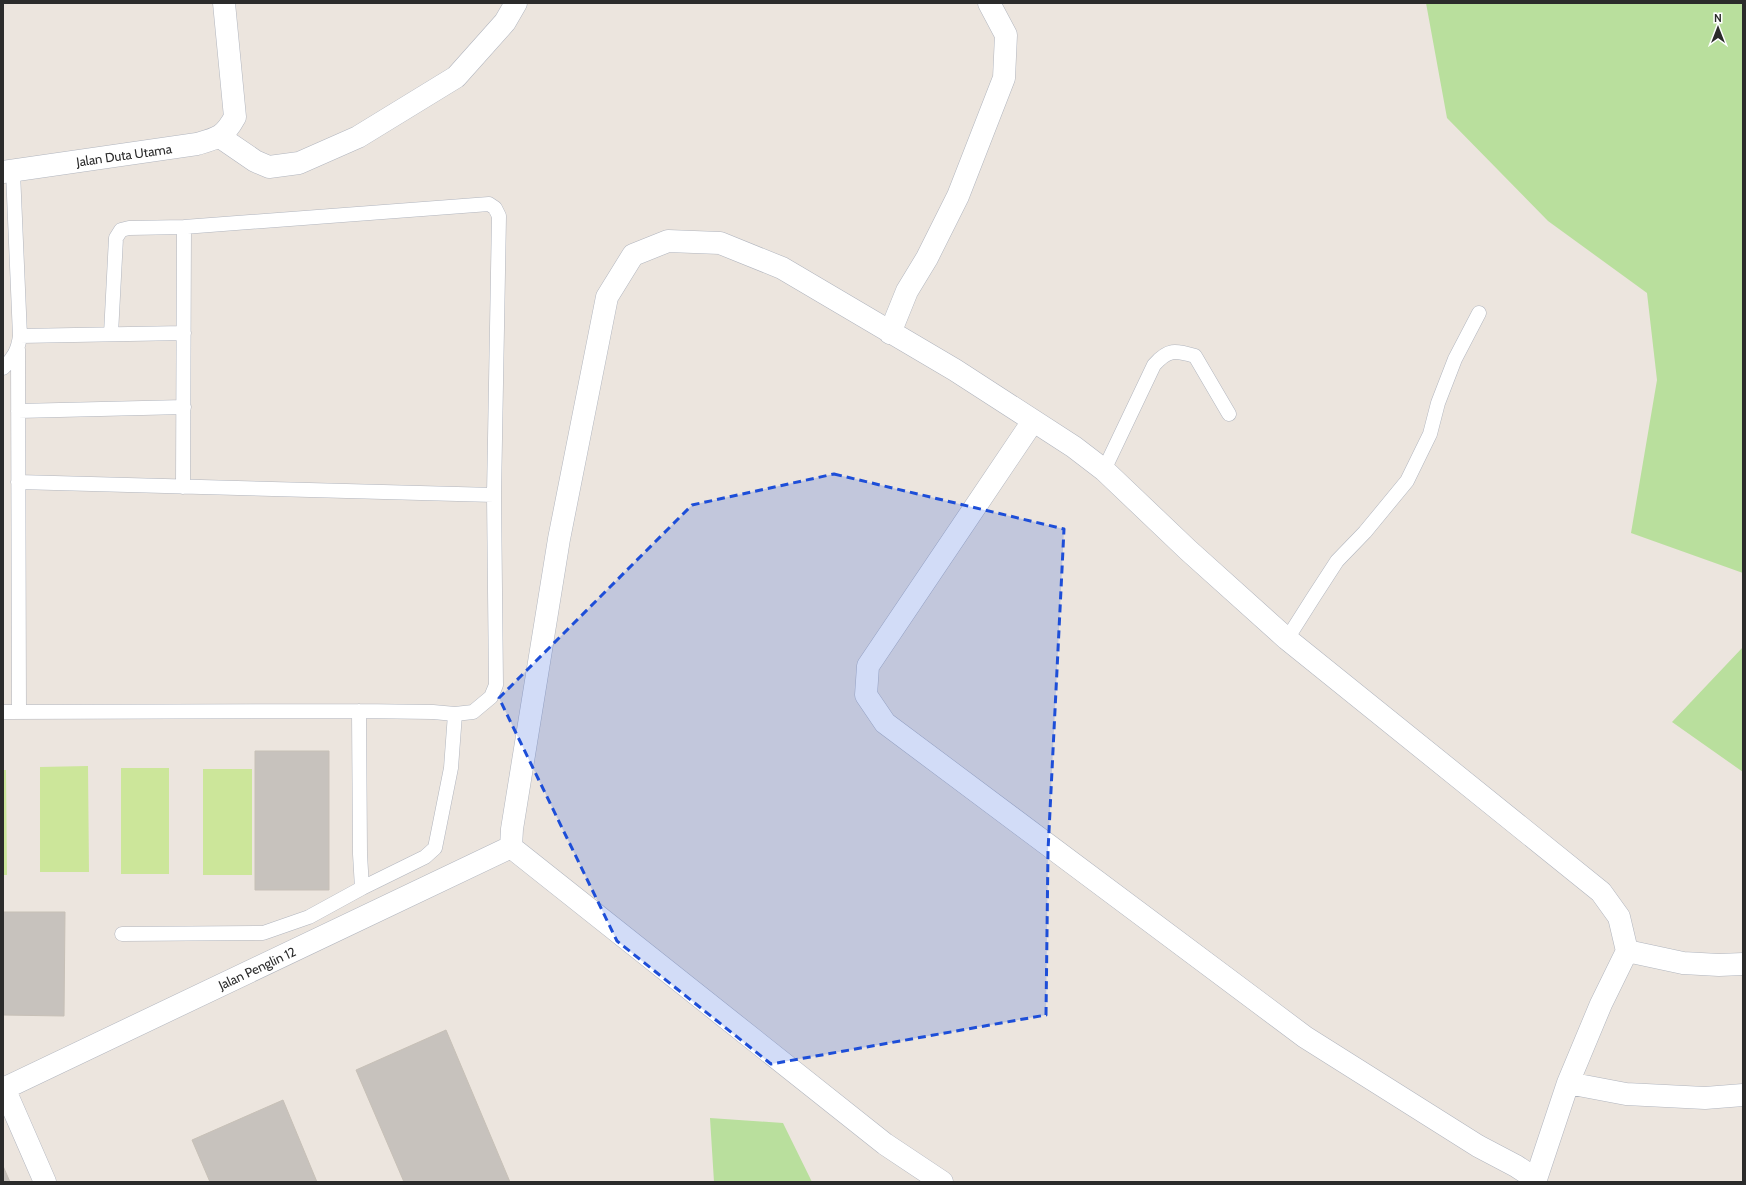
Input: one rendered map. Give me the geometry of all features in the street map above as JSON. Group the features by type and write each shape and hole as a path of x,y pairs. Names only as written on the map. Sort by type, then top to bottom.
{"street":[{"path":"224,3 235,117 220,137 254,161 269,167 299,163 358,137 456,77 504,22 516,3"},
{"path":"890,333 907,291 927,258 958,196 1004,78 1006,35 990,3"},
{"name":"Jalan Duta Utama","path":"8,172 198,144 220,137"},
{"path":"942,1182 885,1144 511,847 512,829 559,539 607,297 633,255 668,241 720,243 782,268 954,370 1033,420 1074,447 1104,470 1188,550 1287,639 1601,892 1619,917 1627,951 1601,1004 1568,1083 1536,1181 1516,1166 1478,1146 1305,1037 885,723 866,695 868,666 1033,420"},
{"name":"Jalan Penglin 12","path":"4,1089 511,847"},
{"path":"1627,951 1683,963 1720,965 1743,964"},
{"path":"1568,1083 1626,1094 1705,1098 1743,1095"},
{"path":"4,1089 46,1182"}],"lane":[{"path":"8,172 19,342 19,712"},
{"path":"3,712 359,711 433,712 455,714 473,712 491,697 496,685 494,495 499,216 495,208 489,204 184,227 129,228 121,230 116,238 111,334"},
{"path":"183,487 184,227"},
{"path":"1287,639 1338,561 1365,532 1407,481 1430,434 1438,403 1455,359 1479,313"},
{"path":"19,342 111,334 184,333"},
{"path":"3,368 11,361 19,342"},
{"path":"1104,470 1154,365 1164,354 1180,352 1195,356 1229,414"},
{"path":"18,411 184,407"},
{"path":"18,482 494,495"},
{"path":"359,711 360,854 362,888"},
{"path":"122,934 263,933 309,917 362,888 425,857 435,848 451,768 455,714"}],"highlighted area":[{"path":"834,474 1064,529 1048,851 1046,1015 771,1064 617,941 499,698 692,505"}],"green space":[{"path":"1426,3 1743,3 1743,573 1631,533 1657,380 1647,293 1548,221 1447,118"},
{"path":"1743,647 1743,772 1672,722"},
{"path":"88,766 89,872 40,872 40,767"},
{"path":"121,768 169,768 169,874 121,874"},
{"path":"203,769 252,769 252,875 203,875"},
{"path":"3,770 6,770 7,875 3,875"},
{"path":"710,1118 783,1123 812,1182 714,1182"}],"building":[{"path":"255,751 329,751 329,890 255,890"},
{"path":"3,912 65,912 64,1016 3,1015"},
{"path":"446,1030 510,1182 404,1182 356,1070"},
{"path":"283,1100 317,1182 210,1182 192,1140"},
{"path":"3,1166 10,1182 3,1182"}]}
